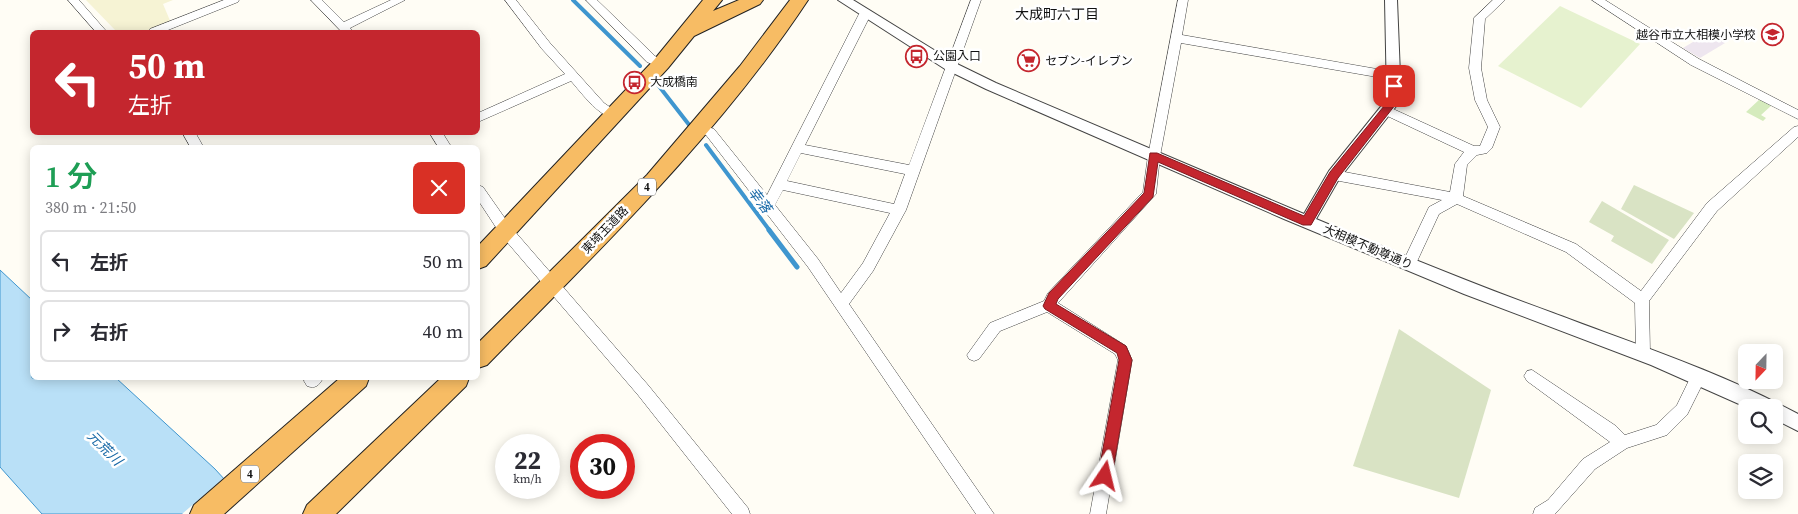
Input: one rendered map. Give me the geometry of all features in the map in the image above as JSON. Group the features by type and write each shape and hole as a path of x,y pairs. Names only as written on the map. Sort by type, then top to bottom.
{"highway":[{"path":"480,258 661,64 713,0"},
{"path":"683,38 710,20 754,0"},
{"name":"東埼玉道路","path":"480,356 654,180 747,71 799,0"},
{"name":"4","path":"204,514 354,380"},
{"path":"317,514 456,380"}],"street":[{"path":"73,0 100,30"},
{"path":"159,30 234,0"},
{"path":"316,0 346,30 400,0"},
{"path":"510,0 546,46 600,106 614,114"},
{"path":"591,0 651,59 661,64"},
{"name":"大相模不動尊通り","path":"844,0 950,66 991,86 1307,222 1409,264 1643,354 1748,399"},
{"path":"841,303 879,252 899,210 950,66 976,0"},
{"path":"1049,306 1053,297 1149,194 1154,156 1183,0"},
{"path":"1307,222 1334,175 1394,100 1391,0"},
{"path":"1387,111 1473,151 1483,150 1488,145 1494,127 1481,100 1475,68 1480,18 1500,0"},
{"path":"1597,0 1695,62 1798,115"},
{"path":"768,206 865,14"},
{"path":"1176,38 1394,76"},
{"path":"480,117 574,75"},
{"path":"700,128 710,132 814,263 885,365 949,463 986,514"},
{"path":"1643,354 1642,300 1712,206 1798,130"},
{"path":"798,148 913,171"},
{"path":"1409,264 1434,211 1456,198 1462,164 1473,151"},
{"path":"1334,175 1456,198 1571,248 1642,300"},
{"path":"779,184 899,210"},
{"path":"480,193 506,231 551,286 649,398 742,514"},
{"path":"974,355 995,327 1046,306 1049,306 1122,350 1126,360 1098,514"},
{"path":"1532,376 1610,431 1622,443"},
{"path":"1541,514 1554,505 1589,464 1622,443 1662,430 1682,410 1698,377"},
{"path":"1783,415 1798,424"}],"shaded area":[{"path":"86,0 173,0 163,4 171,23 152,30 115,30"},
{"path":"1708,33 1725,43 1700,58 1683,48"}],"green space":[{"path":"1560,6 1640,44 1581,108 1498,66"},
{"path":"1760,99 1772,105 1761,115 1766,118 1763,121 1746,112"},
{"path":"1634,185 1694,213 1674,239 1621,209"},
{"path":"1602,201 1669,240 1652,264 1611,241 1614,236 1589,222"},
{"path":"1399,329 1491,390 1459,498 1353,466"}],"water":[{"name":"元荒川","path":"0,270 30,298 30,380 118,380 215,469 256,514 42,514 0,467"}],"pier":[{"path":"226,476 259,514 182,514"}],"waterway":[{"name":"幸落","path":"573,0 640,66"},
{"name":"幸落","path":"655,81 690,126"},
{"name":"幸落","path":"706,145 770,231"},
{"name":"幸落","path":"769,230 797,267"}],"place":[{"name":"越谷市立大相模小学校","path":"1772,35"},
{"name":"公園入口","path":"917,56"},
{"name":"セブン-イレブン","path":"1029,61"},
{"name":"大成橋南","path":"634,82"}],"district":[{"name":"大成町六丁目","path":"1057,14"}],"route":[{"path":"1105,476 1126,360 1122,350 1052,306 1049,306 1053,297 1149,194 1154,156 1307,222 1334,175 1387,111 1394,100 1394,86"}]}
